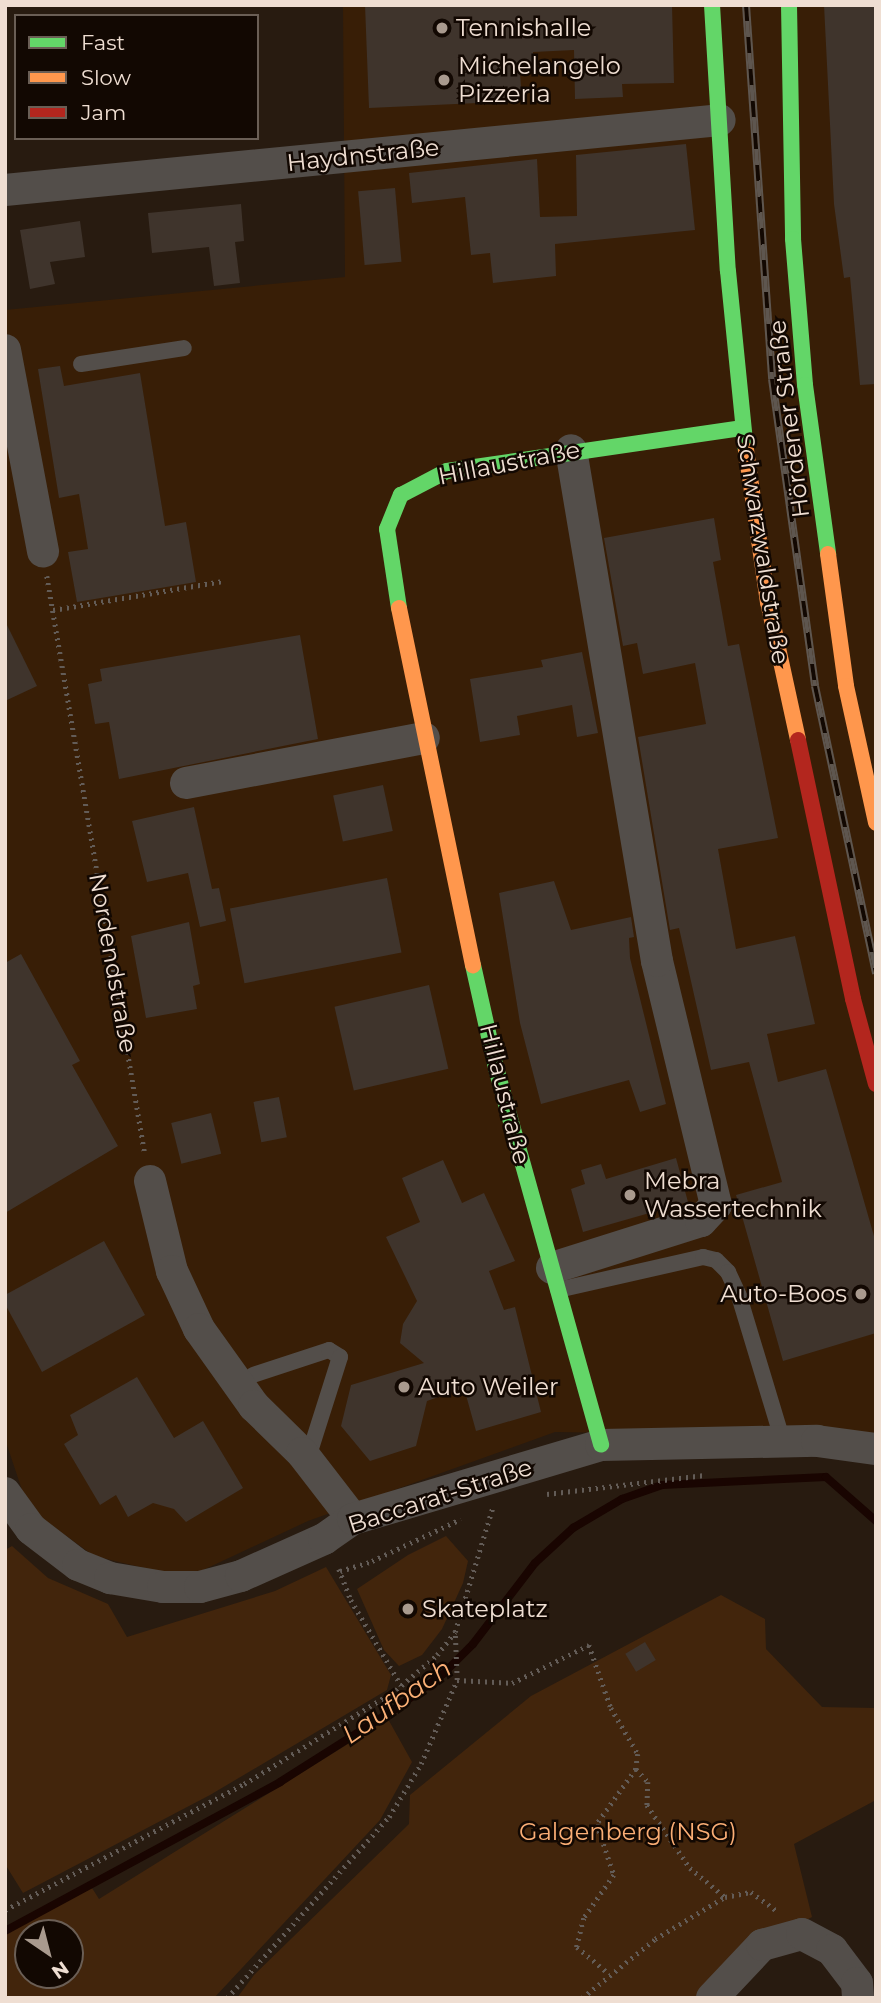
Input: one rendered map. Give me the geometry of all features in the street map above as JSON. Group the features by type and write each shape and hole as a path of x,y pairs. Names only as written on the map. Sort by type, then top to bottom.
{"street":[{"name":"Schwarzwaldstraße","path":"712,5 728,271 743,428 768,602 853,999 876,1084"},
{"name":"Hördener Straße","path":"789,5 793,239 806,385 846,686 876,823"},
{"name":"Haydnstraße","path":"5,190 720,120"},
{"path":"5,350 43,551"},
{"name":"Hillaustraße","path":"601,1446 496,1068 424,738 387,548 387,529 401,495 447,471 571,450 743,428"},
{"path":"555,1279 701,1221 716,1205 657,961 571,450"},
{"path":"186,783 424,738"},
{"path":"150,1181 172,1271 200,1329 254,1406 307,1461 353,1519"},
{"name":"Baccarat-Straße","path":"5,1493 31,1529 78,1565 110,1578 163,1587 200,1587 241,1576 324,1539 353,1519 601,1446 783,1442 876,1449"},
{"path":"712,1998 762,1945 802,1934 832,1950 857,1983 858,1998"}],"lane":[{"path":"81,364 184,348"},
{"path":"555,1279 703,1257 716,1260 729,1272 739,1296 783,1442"},
{"path":"253,1375 329,1350 340,1357 307,1461"}],"path":[{"name":"Nordendstraße","path":"43,551 150,1181"},
{"path":"53,610 222,581"},
{"path":"538,1496 631,1480 712,1474"},
{"path":"481,1511 505,1504"},
{"path":"226,1998 389,1817 421,1764 457,1680 455,1632 493,1507"},
{"path":"401,1685 351,1600 340,1571 372,1561 470,1516"},
{"path":"5,1910 244,1784 401,1685 437,1656 455,1632"},
{"path":"457,1680 512,1683 589,1645 611,1708 638,1754 636,1769 597,1824 614,1875 584,1918 577,1947 608,1973"},
{"path":"636,1769 648,1782 647,1805 690,1868 725,1897"},
{"path":"582,1998 608,1973 725,1897 751,1892 802,1934"}],"shaded area":[{"path":"343,5 876,5 876,1437 555,1432 308,1521 186,1578 94,1556 28,1508 5,1439 5,310 345,277"}],"green space":[{"name":"Skateplatz","path":"446,1536 468,1561 463,1583 442,1629 422,1655 399,1666 384,1650 357,1589 408,1555"},
{"path":"12,1546 48,1578 108,1604 127,1637 275,1591 326,1567 391,1675 387,1690 210,1795 23,1893 5,1864 5,1550"},
{"name":"Galgenberg (NSG)","path":"721,1595 765,1619 766,1649 822,1707 876,1708 876,1800 794,1844 812,1917 762,1943 719,1998 237,1998 254,1975 409,1824 410,1795 531,1696"},
{"path":"388,1719 412,1762 380,1820 214,1998 5,1998 5,1932 14,1927 14,1989 84,1989 84,1919 31,1919 92,1888 99,1899"}],"building":[{"path":"365,5 672,5 674,83 622,84 623,97 575,99 574,50 533,52 534,72 520,73 522,101 369,108"},
{"path":"824,5 876,5 876,384 860,385 850,277 844,278 834,204"},
{"path":"686,144 695,230 555,244 556,276 493,283 490,253 471,255 465,197 412,203 409,173 537,159 540,217 577,216 576,155"},
{"path":"395,188 401,262 365,265 358,191"},
{"path":"241,204 244,241 235,242 240,283 214,286 209,247 152,253 148,213"},
{"path":"80,221 85,257 50,262 55,284 30,289 20,230"},
{"path":"60,366 64,386 140,373 165,526 186,522 196,582 77,602 68,552 88,549 79,494 59,498 38,369"},
{"path":"714,518 721,560 713,562 728,646 739,644 778,838 718,849 736,949 795,936 815,1024 767,1034 778,1082 826,1069 876,1243 876,1333 783,1361 736,1195 782,1182 749,1062 711,1070 679,928 670,930 638,737 706,724 695,663 643,674 637,643 623,646 604,538"},
{"path":"5,621 37,686 5,701"},
{"path":"300,635 318,739 119,779 109,722 95,724 88,684 102,681 100,669"},
{"path":"582,652 598,733 577,737 572,705 517,716 520,735 480,742 470,679 543,667 541,660"},
{"path":"383,785 393,831 343,842 333,796"},
{"path":"194,807 212,889 219,888 226,921 200,927 188,873 147,882 132,821"},
{"path":"387,878 402,953 244,983 230,909"},
{"path":"554,881 571,930 631,917 634,937 629,938 630,958 666,1104 640,1112 629,1080 541,1104 520,1023 499,893"},
{"path":"189,922 200,984 193,986 197,1009 146,1018 131,936"},
{"path":"21,954 80,1061 72,1065 118,1146 5,1213 5,963"},
{"path":"429,985 448,1069 354,1091 334,1007"},
{"path":"279,1097 287,1137 261,1142 253,1102"},
{"path":"211,1113 221,1154 181,1164 171,1123"},
{"path":"676,1158 688,1202 583,1232 571,1189 585,1184 581,1170 601,1164 606,1179"},
{"path":"443,1160 462,1203 484,1193 515,1261 489,1271 504,1310 515,1307 541,1412 476,1431 464,1388 427,1401 416,1446 370,1461 341,1426 351,1385 424,1363 400,1343 403,1324 417,1301 386,1237 420,1222 402,1178"},
{"path":"104,1241 145,1315 42,1372 5,1304 5,1295"},
{"path":"137,1377 174,1438 203,1421 243,1488 186,1522 174,1509 153,1503 128,1517 116,1495 100,1505 64,1444 78,1435 70,1415"},
{"path":"645,1642 656,1660 636,1672 625,1654"}],"waterway":[{"name":"Laufbach","path":"5,1931 280,1782 395,1709 443,1674 473,1644 535,1563 573,1528 622,1499 662,1485 826,1477 876,1521"}],"railway":[{"path":"746,5 772,379 815,686 876,974"}],"traffic: fast":[{"path":"712,5 728,271 746,450"},
{"path":"789,5 793,239 805,385 828,554"},
{"path":"399,608 387,529 401,495 447,471 743,428"},
{"path":"473,965 496,1068 601,1445"}],"traffic: slow":[{"path":"746,450 768,602 798,740"},
{"path":"828,554 846,686 876,823"},
{"path":"399,608 473,965"}],"traffic: jam":[{"path":"798,740 853,999 876,1084"}],"place":[{"name":"Tennishalle","path":"442,28"},
{"name":"Michelangelo Pizzeria","path":"444,80"},
{"name":"Mebra Wassertechnik","path":"630,1195"},
{"name":"Auto-Boos","path":"861,1294"},
{"name":"Auto Weiler","path":"404,1387"},
{"name":"Skateplatz","path":"408,1609"}]}
